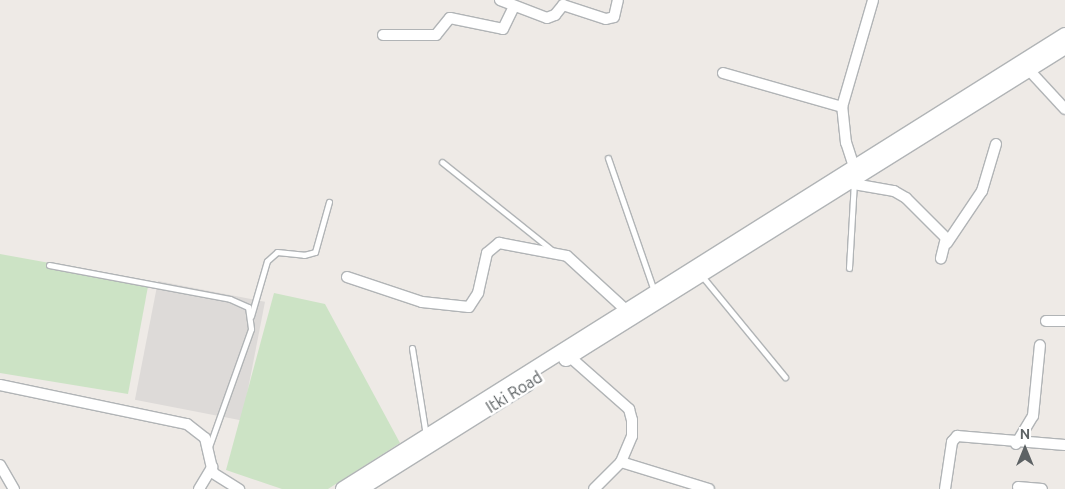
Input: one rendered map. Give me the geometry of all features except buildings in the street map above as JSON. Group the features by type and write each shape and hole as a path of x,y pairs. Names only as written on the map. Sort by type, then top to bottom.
{"main road":[{"path":"854,178 1065,35"},
{"path":"343,489 626,310 694,276 1065,46"},
{"name":"Itki Road","path":"360,489 570,356 662,292"}],"street":[{"path":"500,0 547,18 567,5 610,19 618,0"},
{"path":"873,0 842,107 846,143 854,178 900,194 947,242"},
{"path":"383,35 436,35 450,18 503,29 514,6"},
{"path":"1029,70 1065,109"},
{"path":"723,73 842,107"},
{"path":"941,258 947,242 982,191 996,144"},
{"path":"347,277 422,302 462,308 473,302 487,253 494,245 554,251 576,261 626,310"},
{"path":"1046,321 1065,321"},
{"path":"1016,444 1033,416 1040,345"},
{"path":"570,356 630,409 632,436 621,462 594,489"},
{"path":"0,385 176,419 197,431 209,448 212,467 218,479 238,489"},
{"path":"945,489 954,438 962,435 1016,444 1065,445"},
{"path":"621,462 709,489"},
{"path":"0,465 14,489"},
{"path":"200,489 212,467"},
{"path":"1018,487 1042,489"}],"lane":[{"path":"608,158 662,292"},
{"path":"442,162 554,251"},
{"path":"849,268 854,178"},
{"path":"209,448 247,344 251,317 267,260 277,252 304,255 315,252 329,202"},
{"path":"49,265 236,301 248,307 251,317"},
{"path":"694,276 785,377"},
{"path":"412,348 426,436"}],"shaded area":[{"path":"158,281 265,302 242,421 135,400"}],"green space":[{"path":"0,254 149,281 128,394 0,373"},
{"path":"274,293 325,304 400,443 328,489 282,489 226,470"}]}
